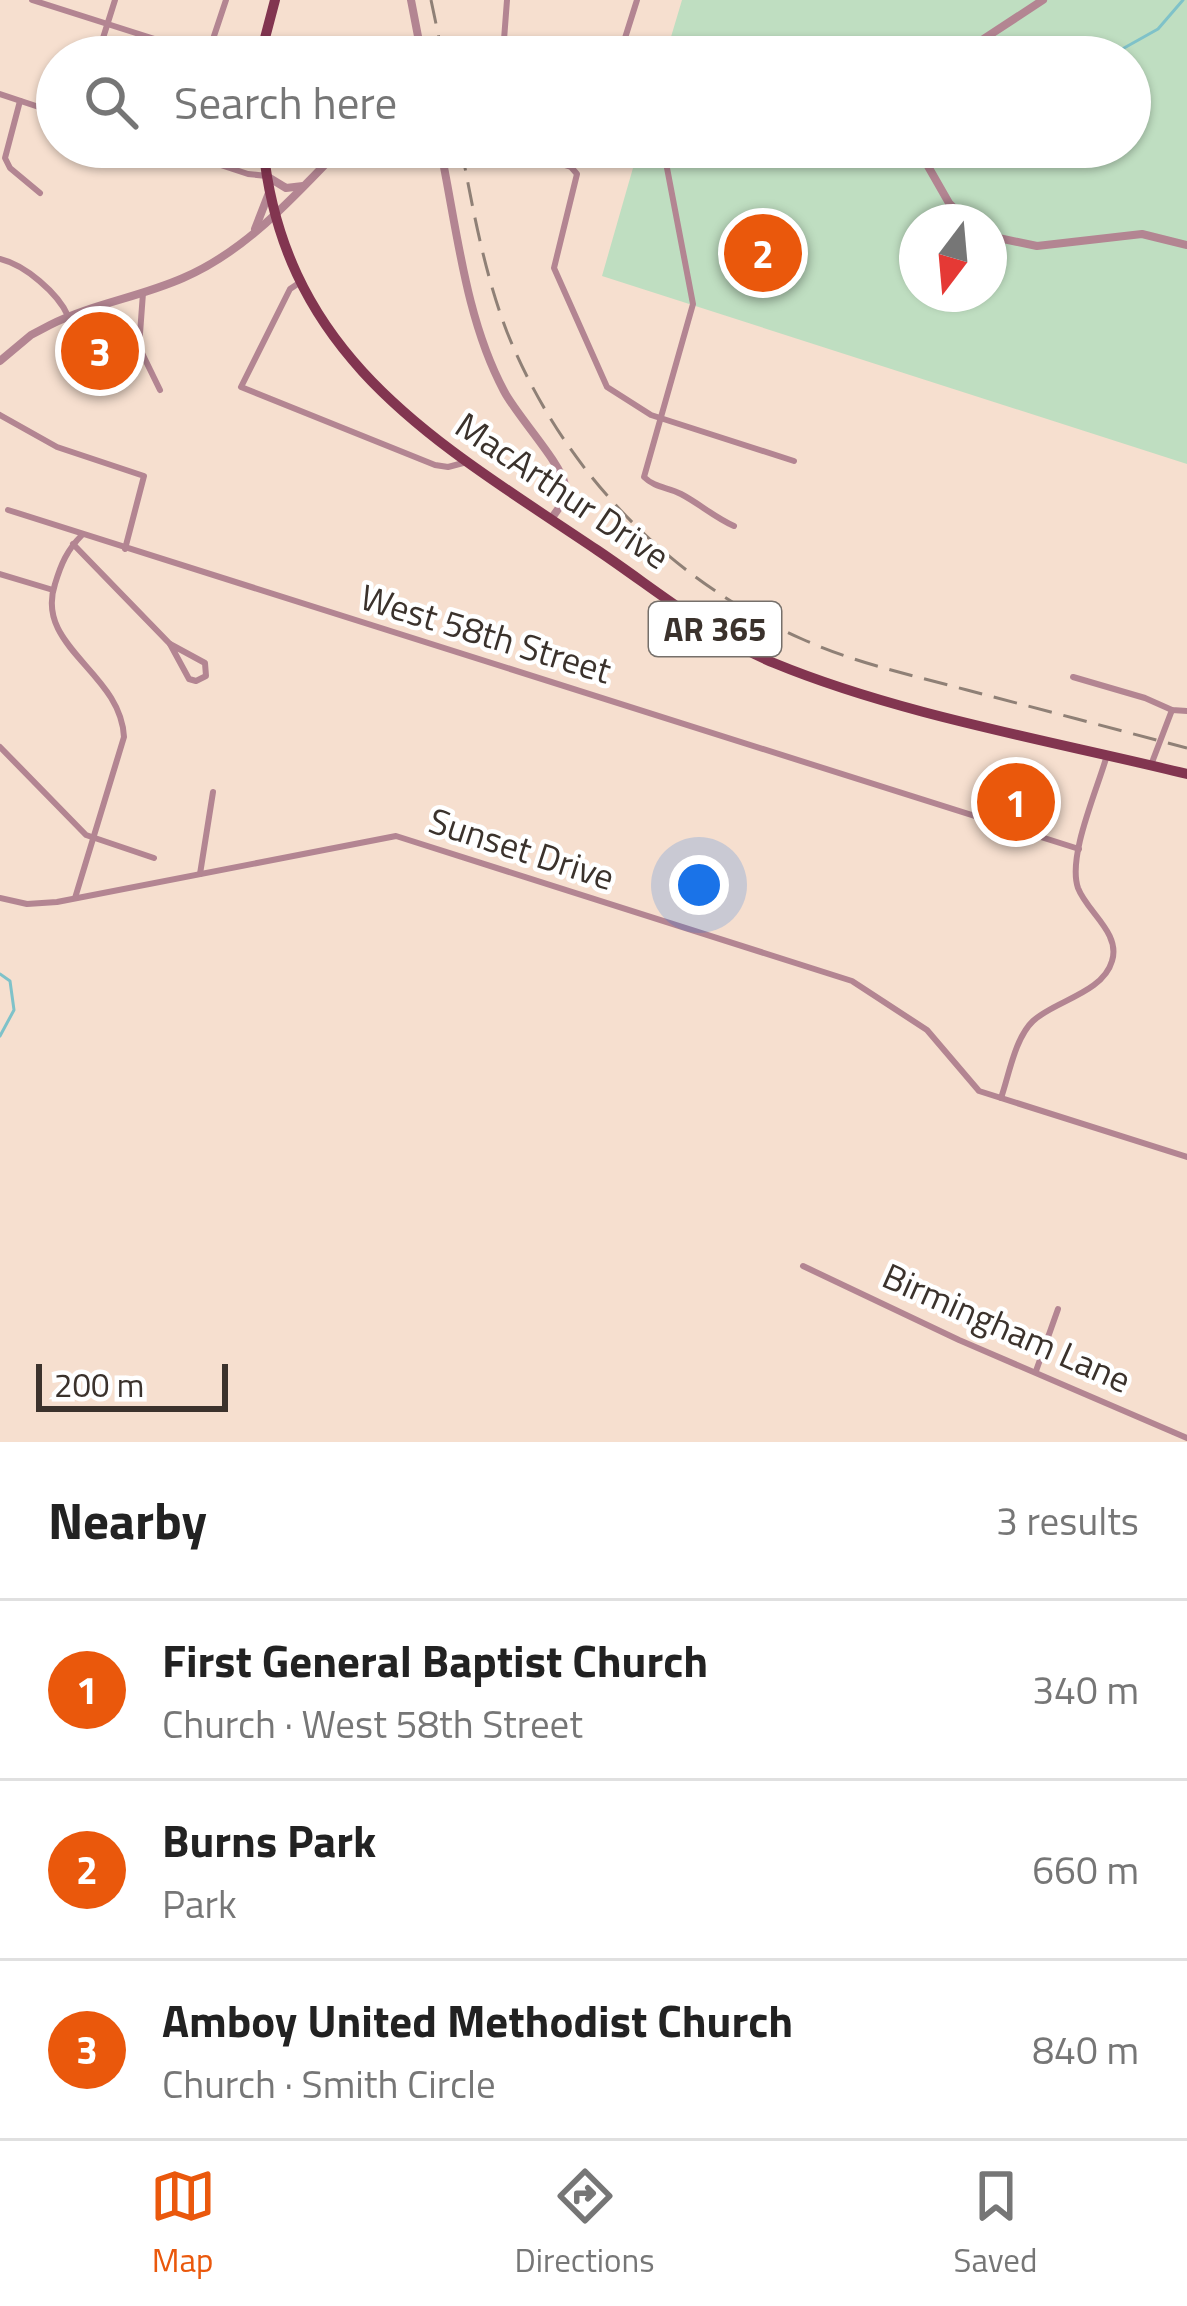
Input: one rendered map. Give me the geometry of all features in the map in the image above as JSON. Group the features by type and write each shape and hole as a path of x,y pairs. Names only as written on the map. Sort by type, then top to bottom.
{"main road":[{"path":"266,36 275,0"},
{"name":"MacArthur Drive","path":"266,168 275,215 300,281 330,332 374,386 410,420 551,519 768,661 853,691 1187,773"}],"street":[{"path":"32,0 143,36"},
{"path":"103,36 115,0"},
{"path":"214,36 226,0"},
{"path":"411,0 418,36"},
{"path":"504,36 507,0"},
{"path":"626,36 637,0"},
{"path":"988,36 1043,0"},
{"path":"0,94 36,106"},
{"path":"20,101 4,158 40,194"},
{"path":"231,168 267,176 286,188 305,186"},
{"path":"0,361 31,334 68,316 207,267 253,234 322,168"},
{"path":"444,168 488,356 512,407 565,483 564,500 551,519"},
{"path":"569,168 577,178 554,263 607,387 635,408 794,461"},
{"path":"667,168 692,304 644,477 734,526"},
{"path":"928,168 950,204"},
{"path":"253,234 270,191"},
{"path":"1007,240 1037,246 1142,234 1187,245"},
{"path":"0,259 16,264 36,280 68,316"},
{"path":"300,281 289,292 241,387 435,465 467,462"},
{"path":"143,293 140,347 160,390"},
{"path":"0,415 57,447 144,476 125,549"},
{"name":"West 58th Street","path":"8,510 1079,849"},
{"path":"76,898 122,751 123,721 109,689 56,628 50,609 64,558 82,535"},
{"path":"73,544 170,644 189,679 206,676 205,663 170,644"},
{"path":"0,574 53,590"},
{"path":"1073,677 1187,711"},
{"path":"1151,765 1172,710"},
{"path":"0,747 94,838 154,858"},
{"path":"1001,1098 1026,1029 1042,1014 1097,982 1113,960 1110,938 1078,890 1075,873 1107,755"},
{"path":"200,874 213,792"},
{"name":"Sunset Drive","path":"0,898 33,904 76,898 395,836 852,981 926,1030 973,1087 1187,1157"},
{"name":"Birmingham Lane","path":"803,1266 959,1340 1187,1438"},
{"path":"1036,1371 1058,1309"}],"green space":[{"path":"682,0 1187,0 1187,464 602,276 633,168 1151,168 1151,36 671,36"}],"waterway":[{"path":"1146,36 1158,29 1183,0"},
{"path":"0,974 10,981 14,1010 0,1036"}],"railway":[{"path":"431,0 439,36"},
{"path":"465,168 492,286 530,382 589,474 664,552 753,614 822,647 904,674 1187,748"}],"place":[{"name":"Burns Park","path":"763,253"},
{"name":"Amboy United Methodist Church","path":"100,351"},
{"name":"First General Baptist Church","path":"1016,802"}]}
